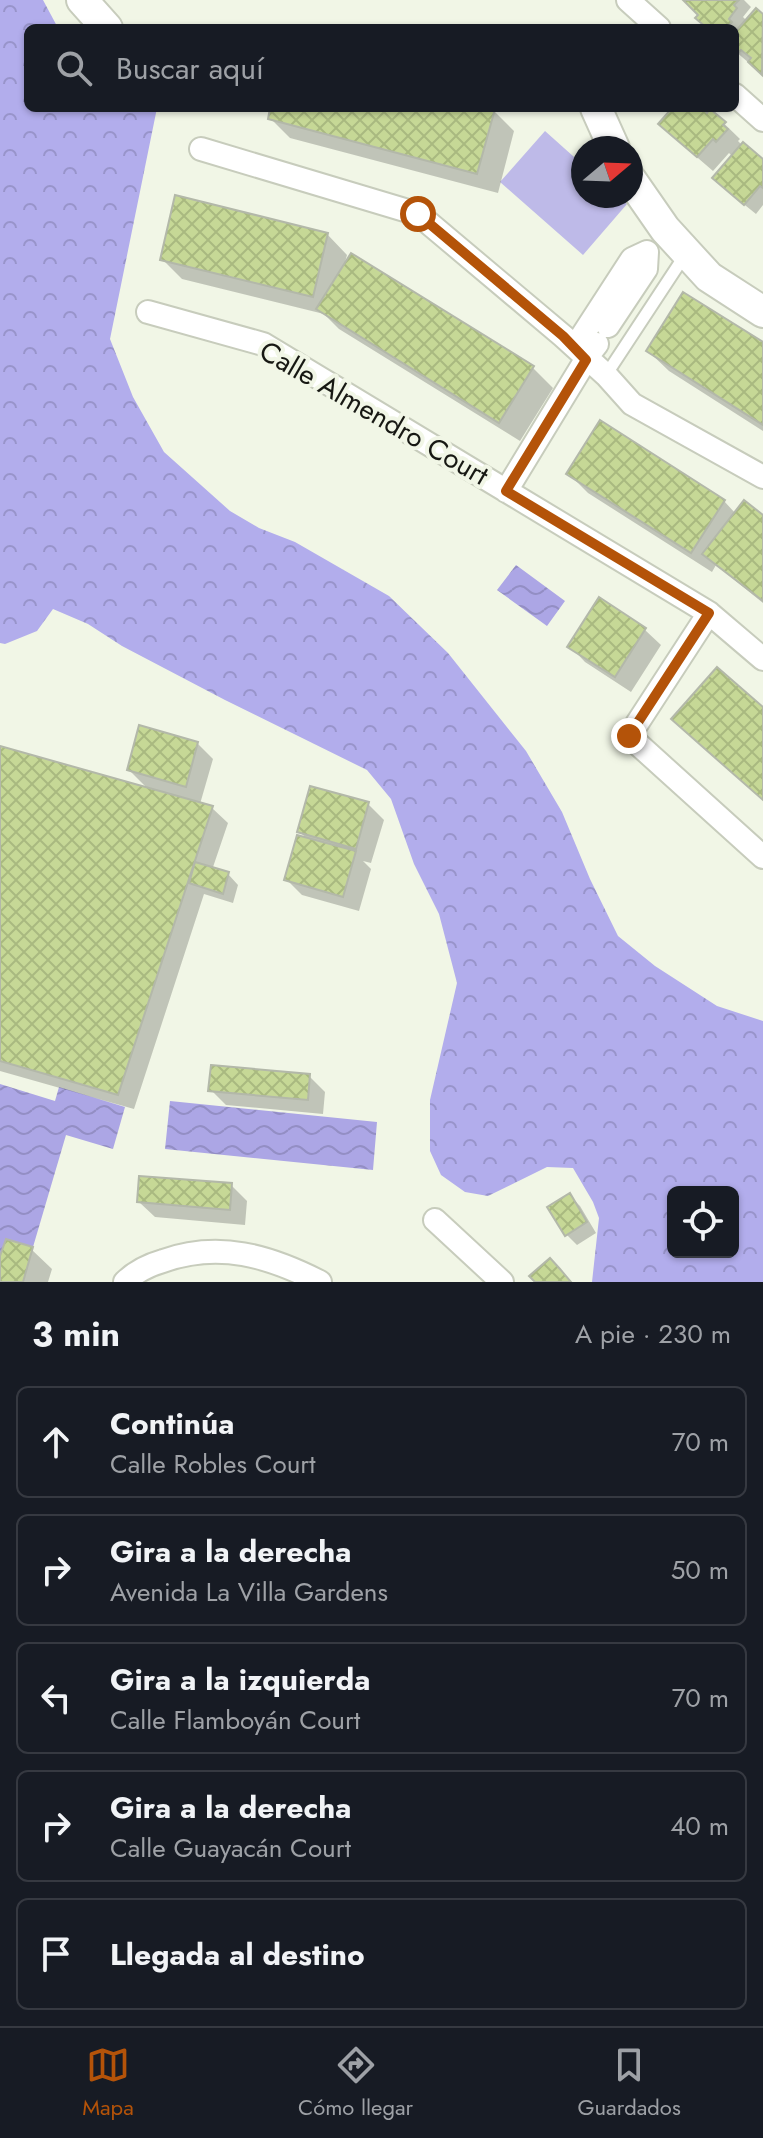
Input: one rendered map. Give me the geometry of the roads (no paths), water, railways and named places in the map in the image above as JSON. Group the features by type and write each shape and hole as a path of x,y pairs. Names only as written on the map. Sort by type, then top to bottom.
{"street":[{"path":"82,0 103,24"},
{"path":"628,0 655,24"},
{"path":"739,99 763,120"},
{"path":"598,112 609,136"},
{"path":"201,149 418,214 563,336 595,346"},
{"path":"506,491 646,269 656,240 643,208"},
{"path":"656,240 632,259 582,336 595,346 606,375 632,404 763,477"},
{"path":"656,240 686,253 709,277 763,312"},
{"name":"Calle Almendro Court","path":"148,312 263,344 709,613 763,659"},
{"path":"709,613 629,736 763,857"},
{"path":"435,1220 502,1282"},
{"path":"125,1282 148,1266 204,1250 238,1253 287,1274 320,1282"}],"lane":[{"path":"606,375 686,253"}],"water":[{"path":"516,565 565,601 547,626 497,590"},
{"path":"0,1084 55,1101 59,1087 125,1107 113,1149 66,1135 33,1247 0,1256"},
{"path":"170,1101 377,1122 373,1170 165,1149"}]}
